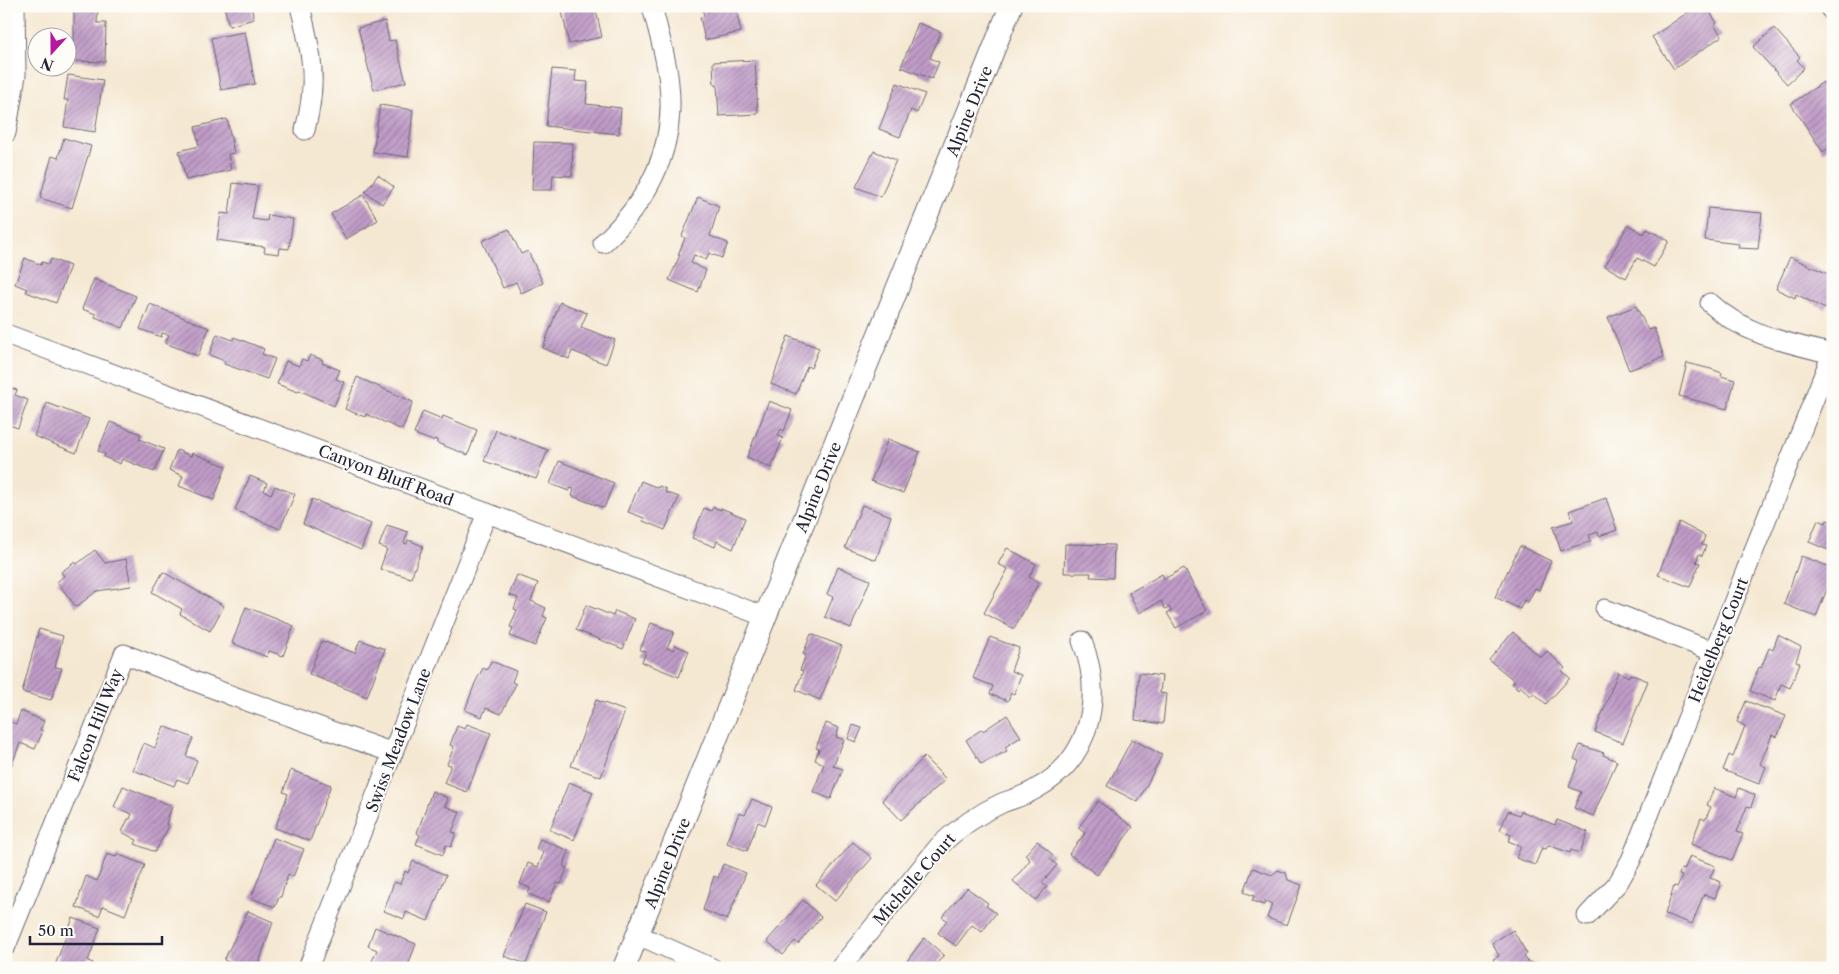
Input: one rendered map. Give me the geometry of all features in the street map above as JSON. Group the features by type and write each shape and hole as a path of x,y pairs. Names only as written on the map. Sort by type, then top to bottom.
{"street":[{"path":"6,133 16,75 15,6"},
{"path":"300,6 312,52 314,81 311,108 305,130"},
{"path":"603,243 623,225 646,193 660,164 667,139 670,114 670,85 652,6"},
{"name":"Alpine Drive","path":"624,968 1012,6"},
{"path":"1828,6 1833,12"},
{"path":"1710,303 1744,328 1767,338 1832,354"},
{"name":"Canyon Bluff Road","path":"6,334 766,617"},
{"name":"Heidelberg Court","path":"1588,916 1618,883 1631,860 1832,354"},
{"name":"Swiss Meadow Lane","path":"308,968 487,513"},
{"path":"1605,609 1714,652"},
{"name":"Michelle Court","path":"840,968 939,846 978,815 1034,790 1052,778 1068,762 1079,746 1088,726 1093,703 1093,680 1089,660 1082,641"},
{"name":"Falcon Hill Way","path":"6,946 124,654 392,753"},
{"path":"638,935 712,968"}],"building":[{"path":"74,6 98,6 97,23 106,23 105,62 78,61 78,28 74,28"},
{"path":"224,6 251,6 254,19 229,26"},
{"path":"561,6 595,6 602,37 569,44"},
{"path":"702,6 730,6 731,10 736,9 741,32 705,40 700,17 704,16"},
{"path":"936,6 950,6 948,11"},
{"path":"1697,6 1706,6 1717,23 1714,25 1722,36 1674,69 1652,37"},
{"path":"385,21 389,41 395,40 406,82 374,90 358,28"},
{"path":"918,23 941,32 930,58 939,62 932,79 901,67"},
{"path":"1774,28 1800,57 1797,60 1804,68 1787,84 1753,47"},
{"path":"245,32 255,84 221,90 211,38"},
{"path":"755,60 758,114 719,116 717,85 714,85 713,62"},
{"path":"552,69 576,71 575,81 588,82 586,104 621,108 619,134 546,126"},
{"path":"78,76 103,80 95,132 64,127 68,100 64,100 68,78 78,78"},
{"path":"1823,82 1833,92 1833,145 1823,152 1791,104"},
{"path":"897,83 925,94 917,113 911,110 900,137 879,129"},
{"path":"380,105 413,110 408,157 373,152"},
{"path":"227,119 234,153 228,154 231,170 186,180 179,151 199,146 195,127"},
{"path":"64,138 91,146 72,208 40,198 52,156 58,158"},
{"path":"534,142 573,143 572,176 553,175 552,190 532,190"},
{"path":"874,151 896,160 881,197 856,187"},
{"path":"378,175 394,187 382,204 365,192"},
{"path":"233,183 258,186 252,219 267,221 268,215 293,219 289,249 280,248 279,254 264,252 265,247 217,240 221,213 229,214"},
{"path":"363,195 378,220 346,239 331,214"},
{"path":"698,197 719,206 710,236 728,243 722,258 709,253 706,260 694,255 691,263 706,270 698,292 669,280 680,255 678,255 685,238 682,236"},
{"path":"1708,208 1762,213 1758,249 1738,248 1739,244 1705,240"},
{"path":"1628,225 1644,234 1647,229 1669,241 1654,267 1637,258 1626,278 1605,266"},
{"path":"509,229 521,254 528,251 543,283 521,293 516,282 503,288 482,241"},
{"path":"1790,257 1833,276 1833,292 1825,309 1796,294 1795,298 1776,289"},
{"path":"25,258 41,265 42,262 49,264 51,259 70,266 56,303 26,292 27,289 15,284"},
{"path":"94,279 136,296 123,328 95,317 96,314 82,309"},
{"path":"560,302 587,313 581,327 615,340 606,364 572,351 569,359 543,348"},
{"path":"150,304 209,328 198,356 165,343 169,335 162,333 161,337 140,329"},
{"path":"1636,306 1648,330 1654,328 1664,357 1629,370 1608,317"},
{"path":"217,334 233,340 234,337 264,349 262,354 275,359 267,379 224,364 225,361 209,355"},
{"path":"788,336 819,348 811,368 807,366 796,394 771,384"},
{"path":"310,355 323,360 322,363 340,370 336,379 344,382 334,406 299,390 298,392 277,384 286,361 299,366 302,359 307,361"},
{"path":"1687,363 1711,369 1722,373 1721,376 1735,380 1727,409 1679,396"},
{"path":"357,377 413,402 402,430 366,414 365,417 345,409"},
{"path":"6,386 17,390 15,395 28,400 18,428 6,424"},
{"path":"769,401 792,410 784,431 781,429 778,436 783,438 771,468 747,457"},
{"path":"47,403 89,419 76,453 34,436"},
{"path":"423,411 442,419 443,416 477,430 468,455 437,443 437,440 434,439 433,441 414,434"},
{"path":"110,422 141,434 139,439 164,449 154,472 122,459 120,464 104,457 105,454 98,451"},
{"path":"496,430 548,450 536,479 484,461"},
{"path":"888,439 920,452 903,493 871,481"},
{"path":"177,450 191,456 192,453 226,466 214,500 179,486 183,476 169,470"},
{"path":"559,461 614,483 604,508 572,496 574,489 571,488 569,491 550,484"},
{"path":"250,476 267,483 264,491 271,494 275,486 295,494 280,529 235,510"},
{"path":"641,481 658,488 659,486 666,489 665,492 679,497 665,530 643,521 644,518 628,512"},
{"path":"1606,498 1617,530 1599,536 1598,532 1589,535 1591,541 1561,551 1553,527 1573,521 1569,511"},
{"path":"312,499 371,524 361,550 303,524"},
{"path":"862,505 891,516 876,560 845,548"},
{"path":"713,507 721,510 721,508 745,518 733,549 717,541 715,547 692,538 704,508 711,511"},
{"path":"1818,520 1826,523 1827,520 1833,522 1833,552 1809,542"},
{"path":"1679,522 1705,536 1702,545 1706,546 1702,556 1699,554 1696,562 1700,563 1690,587 1658,575"},
{"path":"387,525 408,532 404,543 407,544 408,540 423,546 411,578 380,569 387,549 379,546"},
{"path":"1065,544 1114,545 1113,578 1090,577 1091,573 1064,573"},
{"path":"1520,546 1551,561 1539,590 1535,588 1528,602 1524,600 1520,609 1495,597"},
{"path":"1007,548 1036,564 1029,577 1039,582 1014,629 984,613 1008,569 998,564"},
{"path":"95,550 105,563 126,559 131,586 97,591 76,607 57,582 64,576 61,572 75,562 77,564"},
{"path":"1801,556 1833,568 1833,574 1816,617 1784,604"},
{"path":"838,567 870,580 851,628 825,617 833,597 827,594"},
{"path":"1184,568 1207,611 1176,628 1167,613 1171,611 1169,607 1165,609 1161,601 1139,613 1129,593 1162,574 1164,579"},
{"path":"163,572 224,606 210,631 180,614 182,609 152,592"},
{"path":"517,575 538,583 531,601 546,608 543,616 547,618 535,646 510,636 513,628 510,627 517,610 514,609 518,598 509,595"},
{"path":"586,605 613,616 615,611 635,619 623,649 576,630"},
{"path":"246,607 294,626 283,656 269,651 267,657 232,643"},
{"path":"651,623 674,632 667,648 673,650 675,645 689,651 679,677 642,662 646,652 640,650"},
{"path":"39,629 63,636 55,667 62,668 51,700 22,692"},
{"path":"1513,632 1541,658 1547,651 1565,668 1562,671 1570,678 1546,704 1534,693 1531,696 1520,686 1518,689 1512,683 1515,681 1489,660"},
{"path":"811,634 842,646 820,700 796,690 803,671 800,670 806,655 803,654"},
{"path":"1778,635 1801,647 1796,661 1800,663 1790,688 1781,684 1775,701 1750,691 1759,667 1761,668 1769,648 1773,650"},
{"path":"990,637 1019,648 1011,671 1021,675 1014,694 1011,693 1008,701 990,694 993,686 973,678"},
{"path":"360,640 385,649 367,697 309,674 322,641 355,653"},
{"path":"491,661 516,671 512,682 516,684 501,714 486,708 482,717 465,710 475,683 483,668 487,670"},
{"path":"1618,672 1629,677 1630,674 1648,681 1623,743 1595,732"},
{"path":"1139,673 1162,676 1160,693 1166,694 1163,724 1135,720"},
{"path":"596,700 625,711 601,777 571,766"},
{"path":"1746,701 1786,716 1777,737 1772,735 1760,764 1766,767 1759,784 1723,770 1729,755 1733,757 1745,726 1737,722"},
{"path":"21,711 44,721 40,730 43,731 35,749 20,743 9,772 6,771 6,720 16,724"},
{"path":"1007,715 1021,737 1005,747 1007,751 981,764 966,740"},
{"path":"826,723 839,728 836,737 844,740 833,766 843,769 831,799 813,792 824,764 815,760 819,749 816,748"},
{"path":"467,724 491,733 467,792 444,783 451,765 447,764 454,747 450,745 457,726 465,729"},
{"path":"853,725 862,728 856,742 848,739"},
{"path":"164,726 193,738 186,756 197,760 188,783 177,779 174,786 133,770 144,743 155,748"},
{"path":"1132,739 1162,755 1138,802 1107,786"},
{"path":"1580,745 1604,753 1603,755 1617,761 1593,816 1574,808 1581,792 1569,787 1579,761 1574,759"},
{"path":"924,757 946,779 901,820 882,800"},
{"path":"291,770 331,785 310,841 275,828 288,794 283,792"},
{"path":"569,782 593,792 574,840 550,830"},
{"path":"123,786 172,806 166,824 169,826 155,852 135,844 137,840 122,832 132,814 114,807"},
{"path":"1714,788 1736,797 1739,788 1755,795 1751,807 1747,806 1737,832 1743,834 1732,860 1691,844 1701,818 1705,820 1711,807 1707,805"},
{"path":"432,791 448,798 445,806 460,812 452,832 456,833 451,847 446,845 443,855 416,844 420,835 417,833"},
{"path":"752,799 772,807 765,825 758,822 747,851 727,843 739,813 745,815"},
{"path":"1098,801 1133,827 1097,875 1069,854 1085,833 1078,828"},
{"path":"1508,811 1519,815 1521,811 1555,825 1557,820 1588,832 1580,853 1571,850 1570,853 1548,845 1546,849 1542,848 1535,865 1516,858 1521,846 1508,841 1511,835 1500,830"},
{"path":"274,838 304,849 293,877 288,874 281,897 279,897 275,907 251,898"},
{"path":"540,839 569,851 563,866 567,868 561,884 557,883 549,902 528,894 530,888 520,884 528,863 538,867 544,852 536,849"},
{"path":"1037,841 1053,855 1050,859 1057,865 1042,883 1047,887 1036,900 1013,881 1030,860 1025,855"},
{"path":"853,842 872,858 835,901 816,885"},
{"path":"107,854 116,857 117,854 145,865 125,915 103,906 99,916 76,907 86,876 97,881"},
{"path":"1690,856 1715,866 1710,878 1721,882 1715,898 1704,894 1692,924 1665,914 1674,886 1677,887 1682,876 1679,875 1681,869 1684,870"},
{"path":"413,861 446,875 428,921 406,912 404,919 384,911 394,882 400,884 405,871 408,873"},
{"path":"723,864 746,873 727,920 703,910 714,876 718,878"},
{"path":"1253,868 1272,875 1278,870 1286,873 1288,880 1302,885 1287,925 1267,918 1272,904 1265,901 1264,905 1252,901 1254,896 1244,892"},
{"path":"967,888 988,903 986,906 996,913 982,932 972,925 956,946 938,933 947,920 942,917"},
{"path":"803,900 821,917 798,944 795,941 783,955 767,941"},
{"path":"525,904 546,912 526,964 504,956"},
{"path":"248,911 273,922 257,968 242,968 224,960"},
{"path":"73,918 100,928 88,961 93,963 91,968 54,968"},
{"path":"375,927 416,944 407,968 369,968 377,950 368,946"},
{"path":"1513,930 1527,954 1524,956 1528,962 1545,968 1498,968 1493,959 1499,956 1492,943"},
{"path":"924,938 944,955 933,968 902,968"}]}
